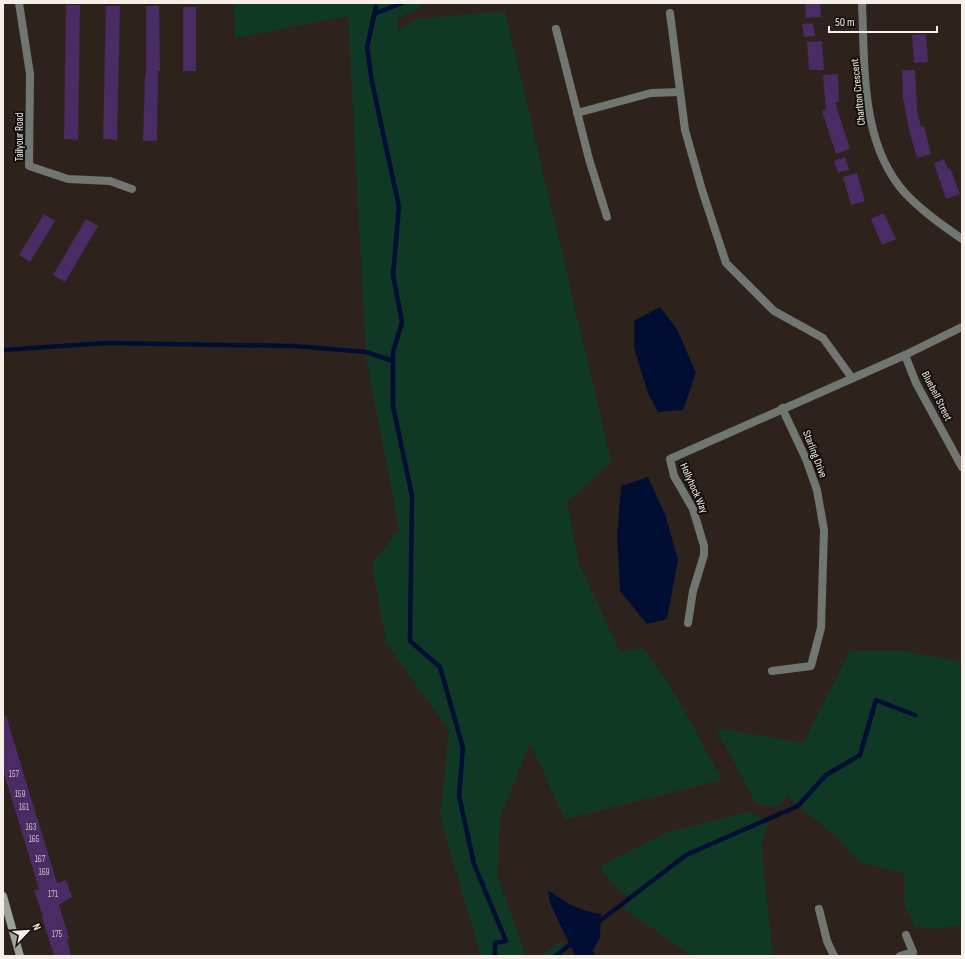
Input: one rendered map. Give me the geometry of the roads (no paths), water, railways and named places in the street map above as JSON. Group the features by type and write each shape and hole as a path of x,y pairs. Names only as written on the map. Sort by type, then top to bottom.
{"main road":[{"path":"3,896 20,956"}],"street":[{"name":"Tailyour Road","path":"19,3 30,74 29,166 68,179 110,181 132,188"},
{"name":"Charlton Crescent","path":"862,3 869,108 878,147 904,192 920,207 962,239"},
{"path":"670,13 685,130 702,190 726,263 774,310 824,338 852,378"},
{"path":"556,29 589,159 607,217"},
{"path":"577,113 651,93 680,92"},
{"path":"782,408 905,355 962,327"},
{"name":"Bluebell Street","path":"905,355 916,383 962,467"},
{"name":"Hollyhock Way","path":"688,623 693,591 704,555 704,546 693,509 674,476 670,459 782,408"},
{"name":"Starling Drive","path":"772,671 811,666 821,628 824,576 824,530 817,490 802,446 782,408"},
{"path":"818,910 827,941 834,956"},
{"path":"900,956 914,954 906,935"}],"water":[{"path":"660,307 677,329 696,373 683,410 658,412 648,393 634,348 634,321"},
{"path":"648,477 665,514 678,560 667,619 647,624 620,591 617,537 621,486"},
{"path":"548,890 586,911 601,914 600,937 593,950 595,956 575,956 550,903"}],"waterway":[{"path":"374,14 402,3"},
{"path":"376,7 367,47 372,82 399,207 393,275 402,322 393,352 393,406 412,496 410,641 440,667 463,748 459,796 474,864 506,941 495,943 495,956"},
{"path":"3,350 106,343 294,346 366,352 393,361"},
{"path":"596,924 686,855 798,806 826,775 860,755 876,700 915,715"},
{"path":"556,956 573,942"}]}
